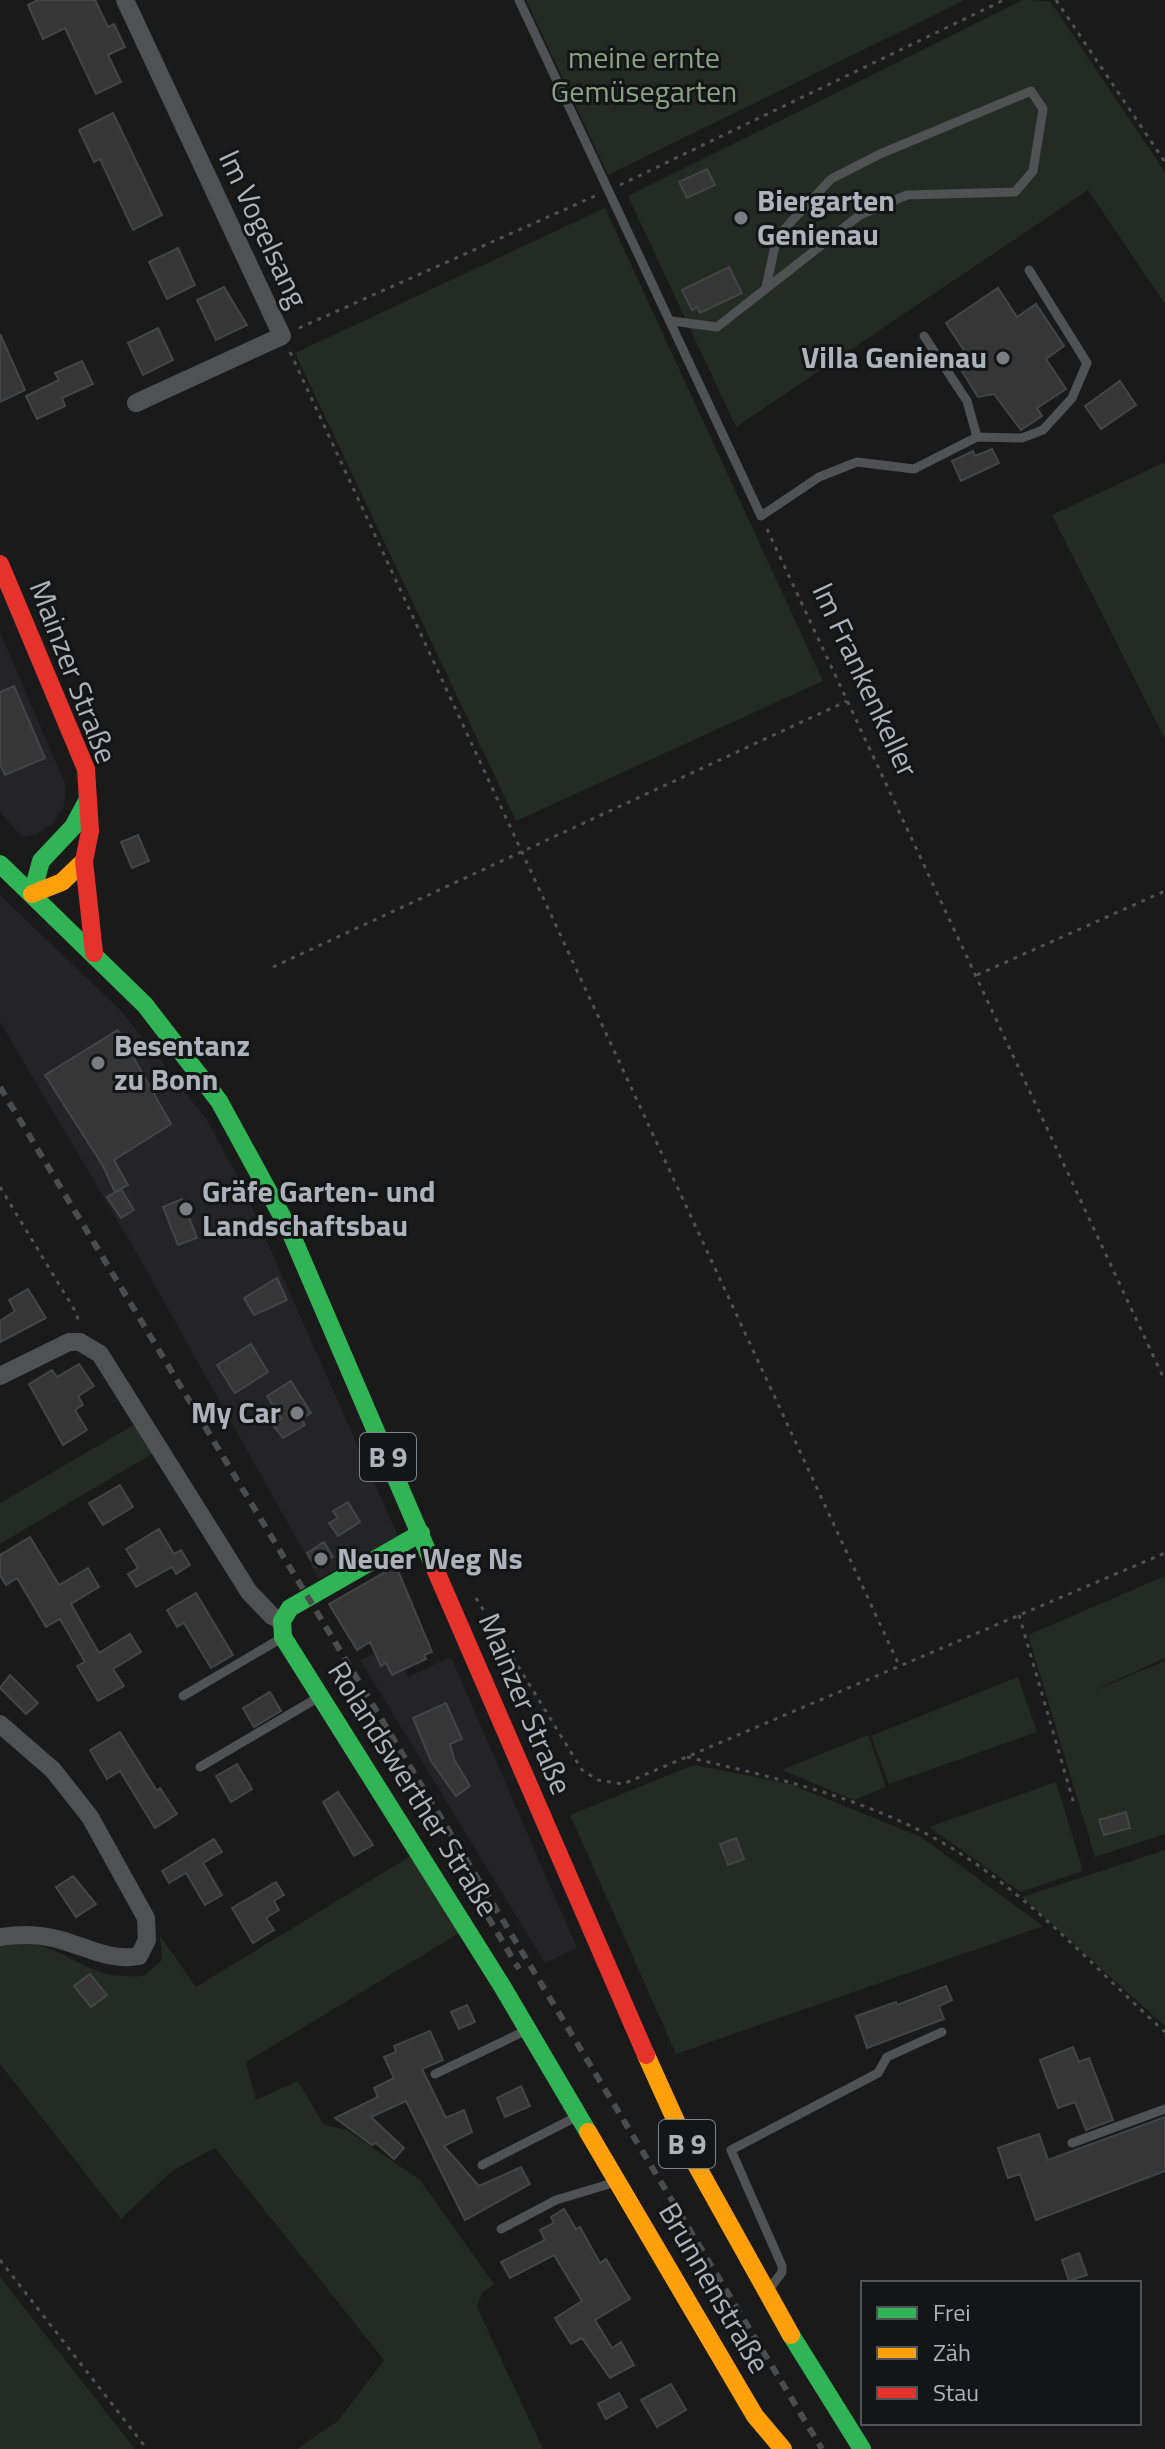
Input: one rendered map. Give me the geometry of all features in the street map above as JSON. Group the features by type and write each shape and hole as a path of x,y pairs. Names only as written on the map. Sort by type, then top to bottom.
{"main road":[{"name":"Mainzer Straße","path":"0,564 86,769 90,831 84,861 94,953"},
{"name":"Mainzer Straße","path":"87,801 73,827 41,861 32,894 94,953 165,1029 218,1099 255,1163 289,1229 630,2021 693,2159 766,2294 862,2449"},
{"path":"32,894 62,882 84,861"},
{"name":"B 9","path":"0,864 32,894"},
{"path":"283,1629 290,1608 421,1533"},
{"name":"Rolandswerther Straße","path":"283,1629 502,1986"},
{"name":"Brunnenstraße","path":"502,1986 755,2416 783,2449"}],"street":[{"name":"Im Vogelsang","path":"125,0 282,336 136,403"},
{"path":"0,1376 57,1345 80,1342"},
{"name":"Rolandswerther Straße","path":"80,1342 100,1354 111,1369 249,1592 283,1629"},
{"path":"0,1724 53,1770 90,1817 146,1918 147,1940 139,1956 119,1960 63,1940 29,1933 0,1937"}],"lane":[{"path":"519,0 761,516 819,477 857,462 914,469 977,437 1022,438 1043,430 1072,398 1087,363 1029,270"},
{"path":"672,321 717,327 860,215 907,195 1015,192 1033,171 1043,109 1031,91 880,154 831,179 777,237 766,287"},
{"path":"924,336 967,401 977,437"},
{"path":"183,1696 283,1629"},
{"path":"200,1767 322,1696"},
{"path":"435,2074 528,2030"},
{"path":"766,2294 779,2279 782,2266 731,2150 878,2073 887,2057 942,2032"},
{"path":"1072,2143 1165,2109"},
{"path":"482,2165 580,2116"},
{"path":"501,2229 556,2200 619,2181"}],"path":[{"path":"899,1665 282,336 608,190 1004,0"},
{"path":"1056,0 1165,162"},
{"name":"Im Frankenkeller","path":"761,516 1165,1381"},
{"path":"273,967 848,700"},
{"path":"977,975 1165,891"},
{"path":"0,1187 77,1314 80,1342"},
{"path":"476,1598 568,1753 590,1777 623,1784 1165,1553"},
{"path":"1019,1615 1074,1804"},
{"path":"687,1757 797,1782 936,1839 1017,1896 1165,2032"},
{"path":"0,2260 147,2449"}],"shaded area":[{"path":"0,632 66,786 64,806 52,824 35,835 22,837 0,812"},
{"path":"0,895 122,1012 207,1120 240,1181 398,1536 319,1579 135,1250 0,1022"},
{"path":"393,1646 408,1677 451,1657 577,1948 545,1963 360,1660"}],"green space":[{"name":"meine ernte Gemüsegarten","path":"526,0 962,0 963,1 608,175"},
{"path":"1023,0 1050,1 1165,172 1165,304 1088,190 736,427 628,196"},
{"path":"605,208 823,681 516,821 295,353"},
{"path":"1165,462 1165,739 1052,515"},
{"path":"137,1423 155,1452 0,1544 0,1503"},
{"path":"1165,1576 1165,1658 1086,1694 1165,1661 1165,1834 1095,1857 1028,1635"},
{"path":"1018,1677 1037,1732 889,1784 871,1736"},
{"path":"868,1735 886,1787 854,1800 782,1770"},
{"path":"694,1765 790,1784 921,1837 1043,1926 676,2054 570,1815"},
{"path":"1056,1782 1083,1871 1021,1892 929,1827"},
{"path":"1165,1850 1165,2026 1022,1897"},
{"path":"414,1854 461,1932 246,2062 256,2100 298,2081 323,2124 347,2130 420,2180 494,2284 482,2293 477,2307 543,2449 297,2449 338,2421 384,2360 215,2148 172,2171 121,2219 0,2064 0,1946 30,1943 99,1971 117,1976 144,1976 162,1960 160,1936 196,1987"},
{"path":"0,2277 135,2449 0,2449"}],"building":[{"path":"38,0 95,0 108,27 114,24 125,47 108,55 121,82 96,94 65,28 43,39 28,5"},
{"path":"113,113 162,215 133,230 100,159 94,162 79,130"},
{"path":"707,169 715,185 687,198 679,182"},
{"path":"178,248 195,285 167,299 149,262"},
{"path":"729,267 742,293 700,313 697,307 692,310 682,290"},
{"path":"224,287 247,325 216,340 197,300"},
{"name":"Villa Genienau","path":"998,288 1017,317 1036,304 1064,346 1046,359 1066,389 1037,408 1042,416 1021,430 994,394 978,397 958,365 965,352 946,323"},
{"path":"158,328 173,360 143,375 128,343"},
{"path":"0,334 25,390 0,402"},
{"path":"82,361 93,384 62,398 65,406 37,419 26,396 59,380 55,373"},
{"path":"1120,381 1136,405 1101,429 1085,406"},
{"path":"992,449 999,463 961,481 952,461 973,451 975,456"},
{"path":"14,686 45,758 5,775 0,764 0,692"},
{"path":"138,835 149,861 132,868 121,842"},
{"path":"118,1030 171,1124 114,1160 128,1185 115,1192 103,1166 45,1075"},
{"path":"121,1189 134,1210 121,1218 107,1197"},
{"path":"182,1199 197,1238 178,1245 163,1207"},
{"path":"277,1278 287,1300 254,1315 244,1298"},
{"path":"28,1289 46,1318 0,1342 0,1321 15,1311 9,1300"},
{"path":"251,1344 268,1372 235,1393 217,1365"},
{"path":"79,1364 94,1386 78,1396 83,1405 75,1410 87,1430 63,1445 29,1384 52,1370 57,1377"},
{"path":"291,1381 311,1413 301,1419 305,1425 283,1438 272,1424 281,1419 267,1396"},
{"path":"120,1485 133,1507 103,1525 89,1503"},
{"path":"348,1502 360,1522 338,1536 329,1523 338,1518 333,1511"},
{"path":"159,1529 174,1554 181,1550 190,1565 176,1574 172,1567 136,1587 128,1574 138,1568 126,1549"},
{"path":"30,1537 59,1585 88,1568 99,1587 71,1604 99,1653 130,1634 141,1652 113,1669 124,1686 98,1701 77,1666 85,1662 60,1619 46,1627 17,1578 6,1585 0,1575 0,1555"},
{"name":"Neuer Weg Ns","path":"324,1542 333,1557 316,1567 307,1553"},
{"path":"396,1566 432,1652 424,1655 426,1659 392,1675 386,1663 381,1666 370,1642 357,1650 329,1604"},
{"path":"196,1593 233,1655 211,1668 184,1623 177,1627 167,1610"},
{"path":"10,1675 38,1703 26,1714 0,1688"},
{"path":"270,1692 281,1711 254,1727 243,1708"},
{"path":"446,1703 462,1739 450,1744 454,1759 470,1786 456,1796 431,1761 413,1718"},
{"path":"120,1732 157,1791 160,1788 177,1814 155,1828 120,1771 107,1779 90,1750"},
{"path":"237,1764 252,1789 231,1802 216,1776"},
{"path":"338,1792 373,1845 354,1856 323,1802"},
{"path":"1126,1812 1130,1828 1104,1835 1099,1820"},
{"path":"736,1838 744,1859 728,1865 720,1844"},
{"path":"214,1839 222,1852 203,1863 222,1895 205,1905 186,1873 169,1883 162,1871"},
{"path":"73,1876 96,1904 76,1917 56,1887"},
{"path":"276,1882 284,1895 274,1901 279,1910 266,1918 274,1930 253,1943 232,1908"},
{"path":"90,1974 107,1995 91,2007 74,1986"},
{"path":"946,1986 952,2000 939,2006 944,2019 867,2048 856,2016 896,2002 897,2005"},
{"path":"467,2005 475,2022 459,2029 451,2012"},
{"path":"430,2031 443,2060 422,2069 446,2118 464,2110 472,2132 444,2146 479,2186 521,2167 530,2184 465,2220 406,2101 371,2117 404,2148 394,2159 376,2143 372,2145 335,2118 378,2097 374,2088 394,2078 384,2057 396,2052 394,2046"},
{"path":"1073,2047 1079,2062 1089,2058 1113,2120 1086,2130 1075,2102 1058,2108 1040,2060"},
{"path":"521,2086 530,2106 505,2117 497,2098"},
{"path":"1165,2117 1165,2171 1036,2220 1020,2174 1008,2178 998,2148 1039,2134 1048,2160"},
{"path":"564,2209 576,2229 580,2227 600,2263 606,2259 630,2299 595,2320 612,2348 621,2342 634,2365 610,2378 582,2338 571,2344 555,2318 582,2301 554,2255 510,2278 501,2262 545,2240 540,2230 554,2223 551,2217"},
{"path":"1079,2253 1087,2275 1069,2281 1062,2260"},
{"path":"671,2384 686,2410 657,2427 641,2400"},
{"path":"619,2393 627,2407 606,2419 598,2404"}],"railway":[{"path":"0,1087 822,2449"},
{"path":"488,1917 519,1969"}],"traffic: fast":[{"path":"32,894 41,861 73,827 87,801"},
{"path":"0,864 145,1005 219,1101 289,1229 432,1562"},
{"path":"421,1533 290,1608 282,1621 283,1637 502,1986 588,2132"},
{"path":"791,2335 862,2449"}],"traffic: slow":[{"path":"32,894 62,882 84,861"},
{"path":"646,2055 693,2159 791,2335"},
{"path":"588,2132 755,2416 783,2449"}],"traffic: jam":[{"path":"0,564 86,769 90,831 84,861 94,953"},
{"path":"432,1562 646,2055"}],"place":[{"name":"Biergarten Genienau","path":"741,218"},
{"name":"Villa Genienau","path":"1003,358"},
{"name":"Besentanz zu Bonn","path":"98,1063"},
{"name":"Gräfe Garten- und Landschaftsbau","path":"186,1209"},
{"name":"My Car","path":"297,1413"},
{"name":"Neuer Weg Ns","path":"321,1559"}]}
